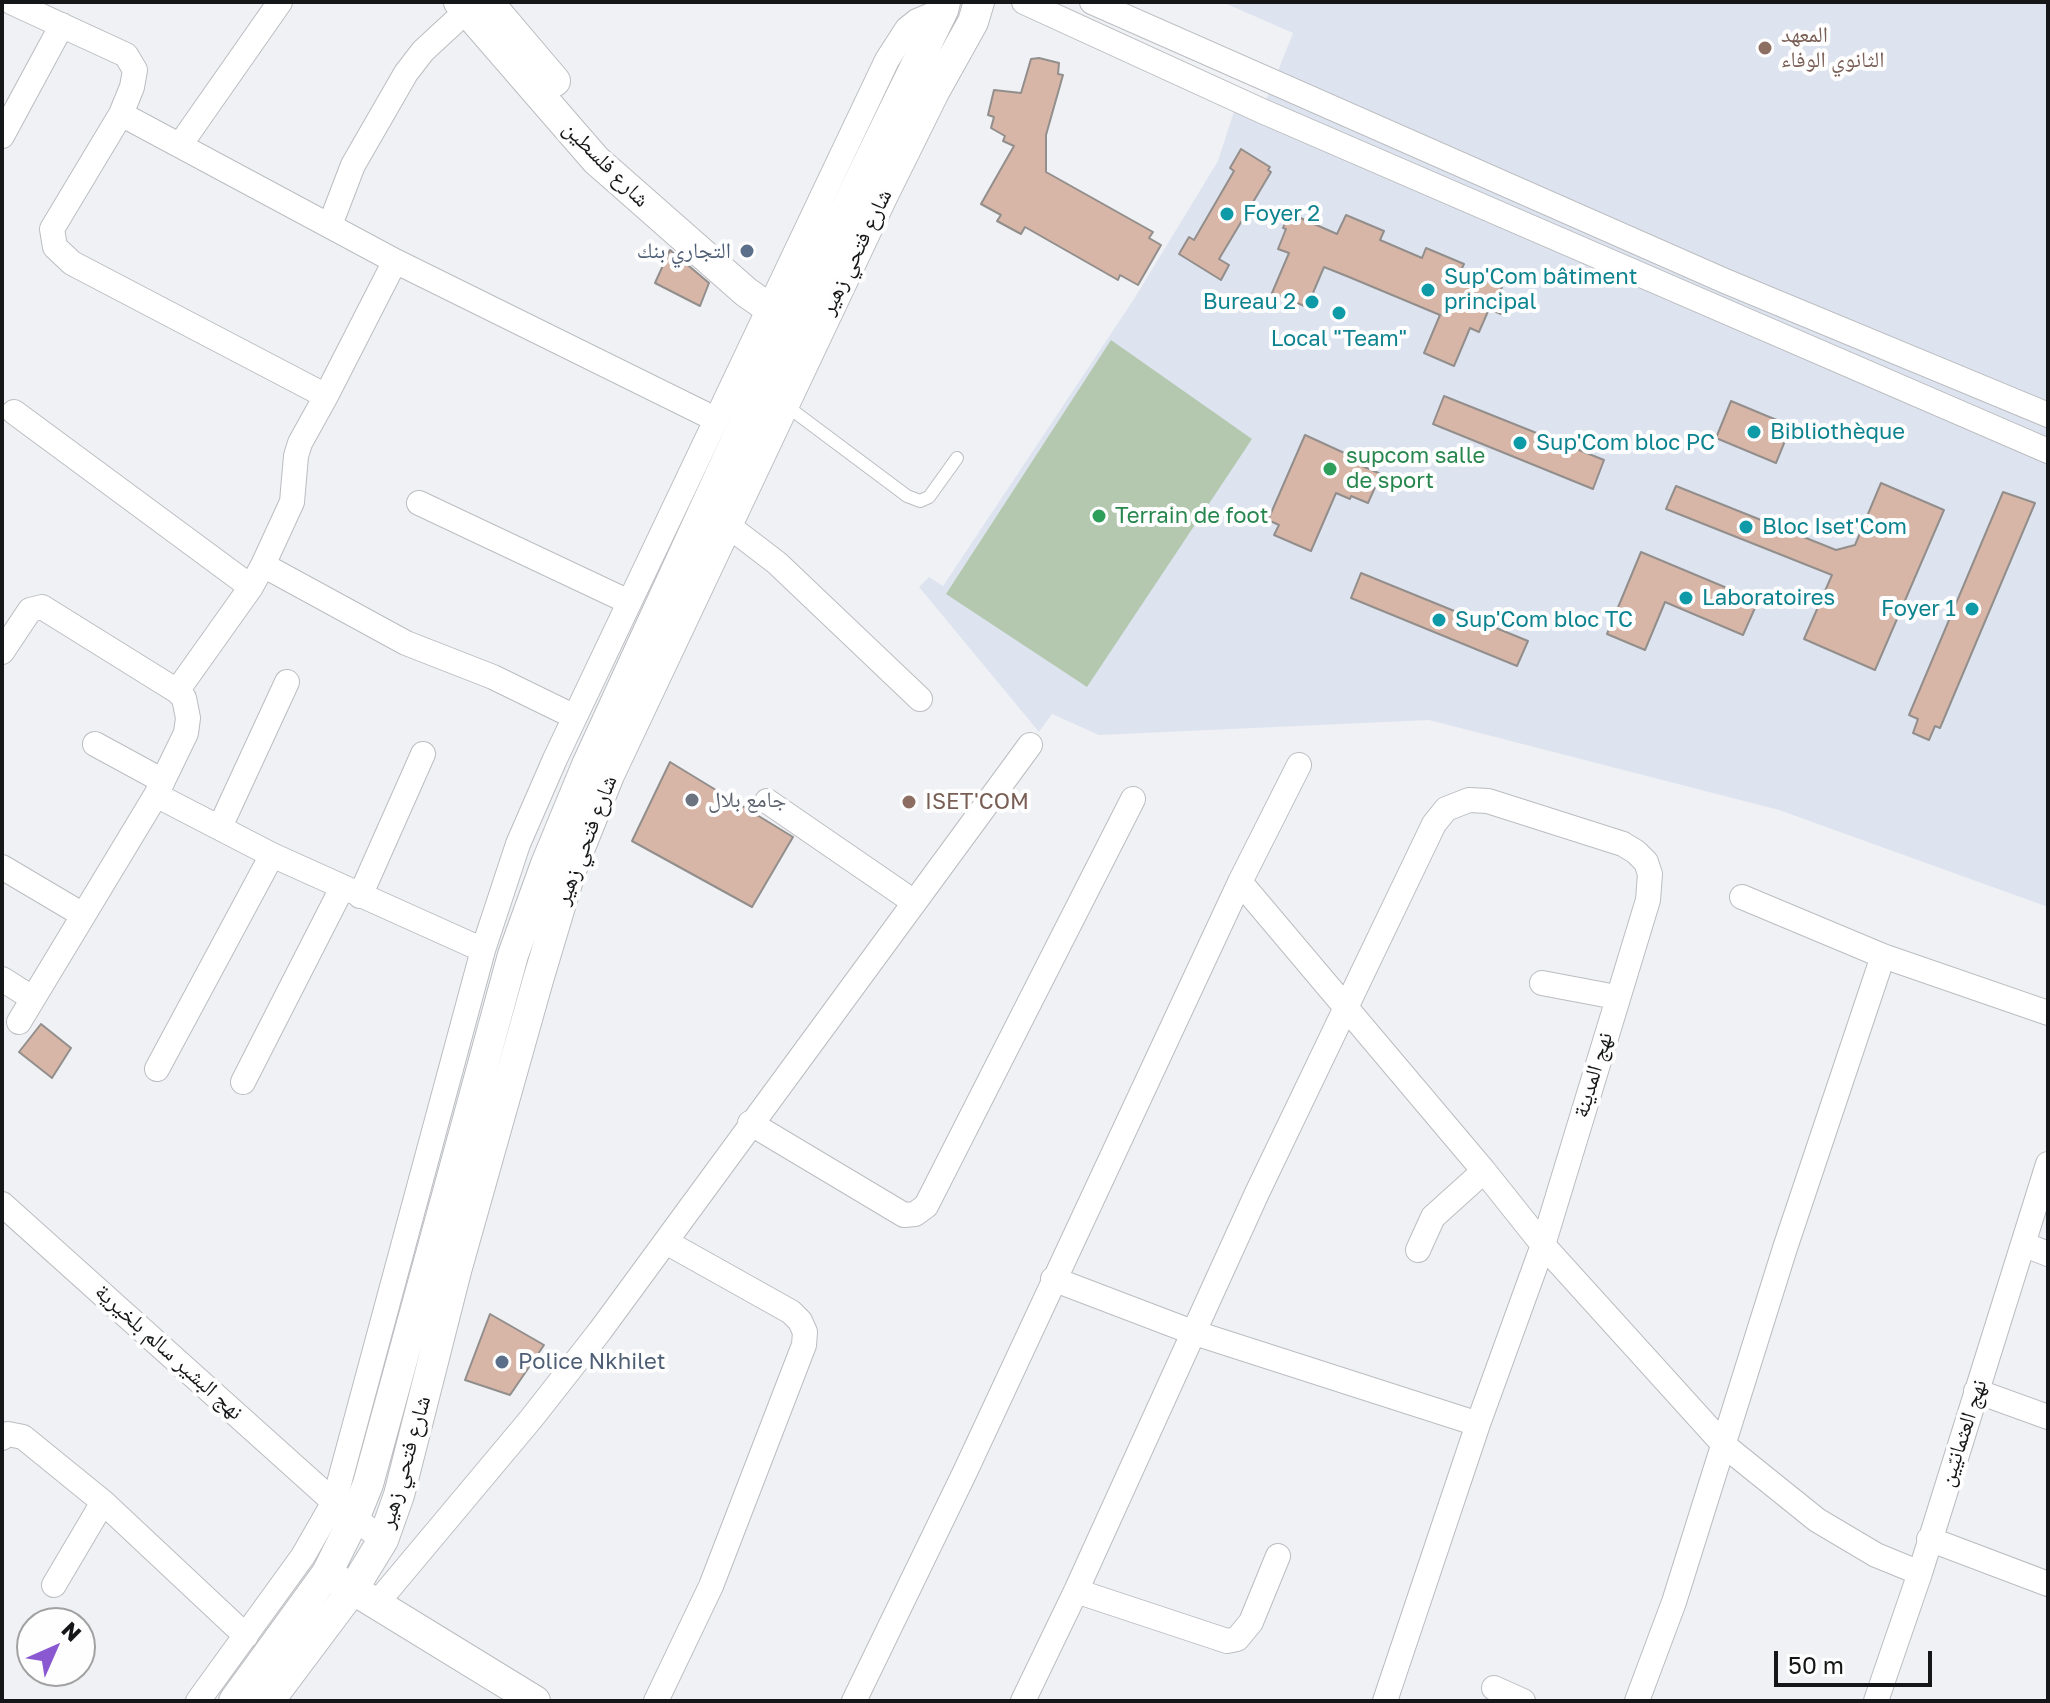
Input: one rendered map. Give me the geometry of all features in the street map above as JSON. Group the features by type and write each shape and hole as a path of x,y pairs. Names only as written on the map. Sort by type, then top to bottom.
{"street":[{"path":"11,2 126,55 132,63 134,79 121,114 52,229 55,247 72,263 326,396"},
{"path":"180,145 279,2"},
{"name":"شارع فتحي زهير","path":"269,1701 365,1596 399,1495 456,1271 571,870 609,775 726,524 909,143 973,22 979,2"},
{"path":"1024,2 1262,111 2048,451"},
{"path":"1092,2 1725,281 2048,415"},
{"path":"330,225 353,165 406,73 423,51 472,4"},
{"name":"شارع فلسطين","path":"472,4 596,160 746,292 782,309"},
{"name":"شارع فتحي زهير","path":"234,1701 327,1573 344,1510 368,1484 513,955 546,864 782,309 944,6"},
{"path":"2,136 62,25"},
{"path":"121,114 395,261 715,419"},
{"path":"177,691 257,576 292,502 300,443 395,261"},
{"path":"198,1701 303,1556 344,1510 483,950 518,844 715,419 782,309"},
{"path":"14,412 257,576 406,643 493,677 575,717"},
{"path":"419,503 629,602"},
{"path":"726,524 777,563 920,699"},
{"path":"2,652 30,610 42,607 177,691 187,707 186,733 159,788 19,1022"},
{"path":"220,827 287,682"},
{"path":"95,744 220,827 272,855 483,950"},
{"path":"365,1596 531,1419 666,1242 750,1123 1030,745"},
{"path":"243,1082 351,892 423,754"},
{"path":"854,1701 965,1472 1240,882 1299,765"},
{"path":"750,1123 904,1215 915,1214 926,1206 1133,799"},
{"name":"نهج المدينة","path":"1345,1008 1434,824 1446,809 1469,800 1488,801 1623,844 1646,862 1650,874 1648,900 1543,1245 1478,1424 1385,1701"},
{"path":"767,801 914,902"},
{"path":"157,1069 272,855"},
{"path":"2,867 83,915"},
{"path":"1240,882 1543,1245 1725,1446 1817,1520 1876,1555 1920,1573"},
{"path":"1742,897 1883,956 2048,1013"},
{"path":"1637,1701 1674,1602 1785,1248 1883,956"},
{"path":"2,979 32,998"},
{"path":"1542,983 1616,997"},
{"path":"1023,1701 1345,1008"},
{"name":"نهج العثمانيّين","path":"1876,1701 1920,1573 2048,1164"},
{"path":"1418,1250 1433,1217 1484,1171"},
{"name":"نهج البشير سالم بلخيرية","path":"2,1204 344,1510 383,1540"},
{"path":"656,1701 711,1586 804,1345 805,1332 791,1312 666,1242"},
{"path":"2023,1244 2048,1254"},
{"path":"1053,1279 1192,1332 1478,1424"},
{"path":"1976,1391 2048,1417"},
{"path":"2,1438 8,1434 23,1437 103,1502 246,1636"},
{"path":"54,1585 103,1502"},
{"path":"1929,1539 2048,1584"},
{"path":"303,1556 535,1701"},
{"path":"1076,1591 1227,1641 1237,1639 1251,1622 1278,1556"},
{"path":"1494,1688 1523,1701"}],"lane":[{"path":"1536,230 1548,203"},
{"path":"784,404 907,496 920,501 929,497 957,458"}],"shaded area":[{"path":"1222,2 2048,2 2048,907 1779,810 1429,720 1099,735 1052,714 1039,732 919,587 929,577 943,586 1134,299 1218,161 1235,108 1262,111 1293,33"}],"green space":[{"name":"Terrain de foot","path":"1111,340 1252,439 1087,687 946,594"}],"building":[{"path":"1031,59 1059,63 1058,74 1063,75 1046,135 1046,172 1153,232 1149,238 1161,245 1138,285 1120,275 1118,280 1025,227 1021,234 997,221 1001,215 981,204 1014,146 1003,141 1005,136 991,128 994,117 988,115 994,90 1021,93"},
{"name":"Foyer 2","path":"1241,149 1270,167 1268,170 1271,172 1219,259 1229,265 1221,280 1179,254 1189,237 1194,240 1234,171 1230,168"},
{"name":"Sup'Com bâtiment principal","path":"1289,213 1337,234 1346,215 1384,231 1380,240 1422,258 1426,248 1464,264 1461,270 1502,287 1499,294 1508,298 1501,314 1489,309 1479,332 1470,328 1454,366 1424,353 1440,315 1349,277 1324,267 1307,307 1272,293 1289,253 1278,249"},
{"path":"670,250 709,283 700,306 655,283"},
{"name":"Sup'Com bloc PC","path":"1444,396 1604,460 1593,489 1433,424"},
{"name":"Bibliothèque","path":"1731,401 1791,426 1776,463 1716,438"},
{"path":"1305,435 1364,462 1362,466 1381,474 1368,503 1336,493 1311,551 1274,535 1279,525 1268,520"},
{"path":"1881,483 1944,510 1875,670 1804,639 1832,575 1666,509 1676,486 1836,550 1855,545"},
{"name":"Foyer 1","path":"2003,492 2035,503 1940,728 1935,726 1929,740 1913,733 1918,719 1909,715"},
{"name":"Laboratoires","path":"1641,552 1758,601 1743,635 1665,602 1645,650 1607,634"},
{"name":"Sup'Com bloc TC","path":"1361,573 1528,641 1517,666 1351,598"},
{"name":"جامع بلال","path":"670,762 793,837 752,907 632,841"},
{"path":"41,1024 71,1048 52,1078 19,1052"},
{"name":"Police Nkhilet","path":"490,1314 544,1345 510,1395 465,1380"}],"place":[{"name":"المعهد الثانوي الوفاء","path":"1765,48"},
{"name":"Foyer 2","path":"1227,214"},
{"name":"التجاري بنك","path":"747,251"},
{"name":"Sup'Com bâtiment principal","path":"1428,290"},
{"name":"Bureau 2","path":"1312,302"},
{"name":"Local \"Team\"","path":"1339,313"},
{"name":"Bibliothèque","path":"1754,432"},
{"name":"Sup'Com bloc PC","path":"1520,443"},
{"name":"supcom salle de sport","path":"1330,469"},
{"name":"Terrain de foot","path":"1099,516"},
{"name":"Bloc Iset'Com","path":"1746,527"},
{"name":"Laboratoires","path":"1686,598"},
{"name":"Foyer 1","path":"1972,609"},
{"name":"Sup'Com bloc TC","path":"1439,620"},
{"name":"جامع بلال","path":"692,800"},
{"name":"ISET'COM","path":"909,802"},
{"name":"Police Nkhilet","path":"502,1362"}]}
